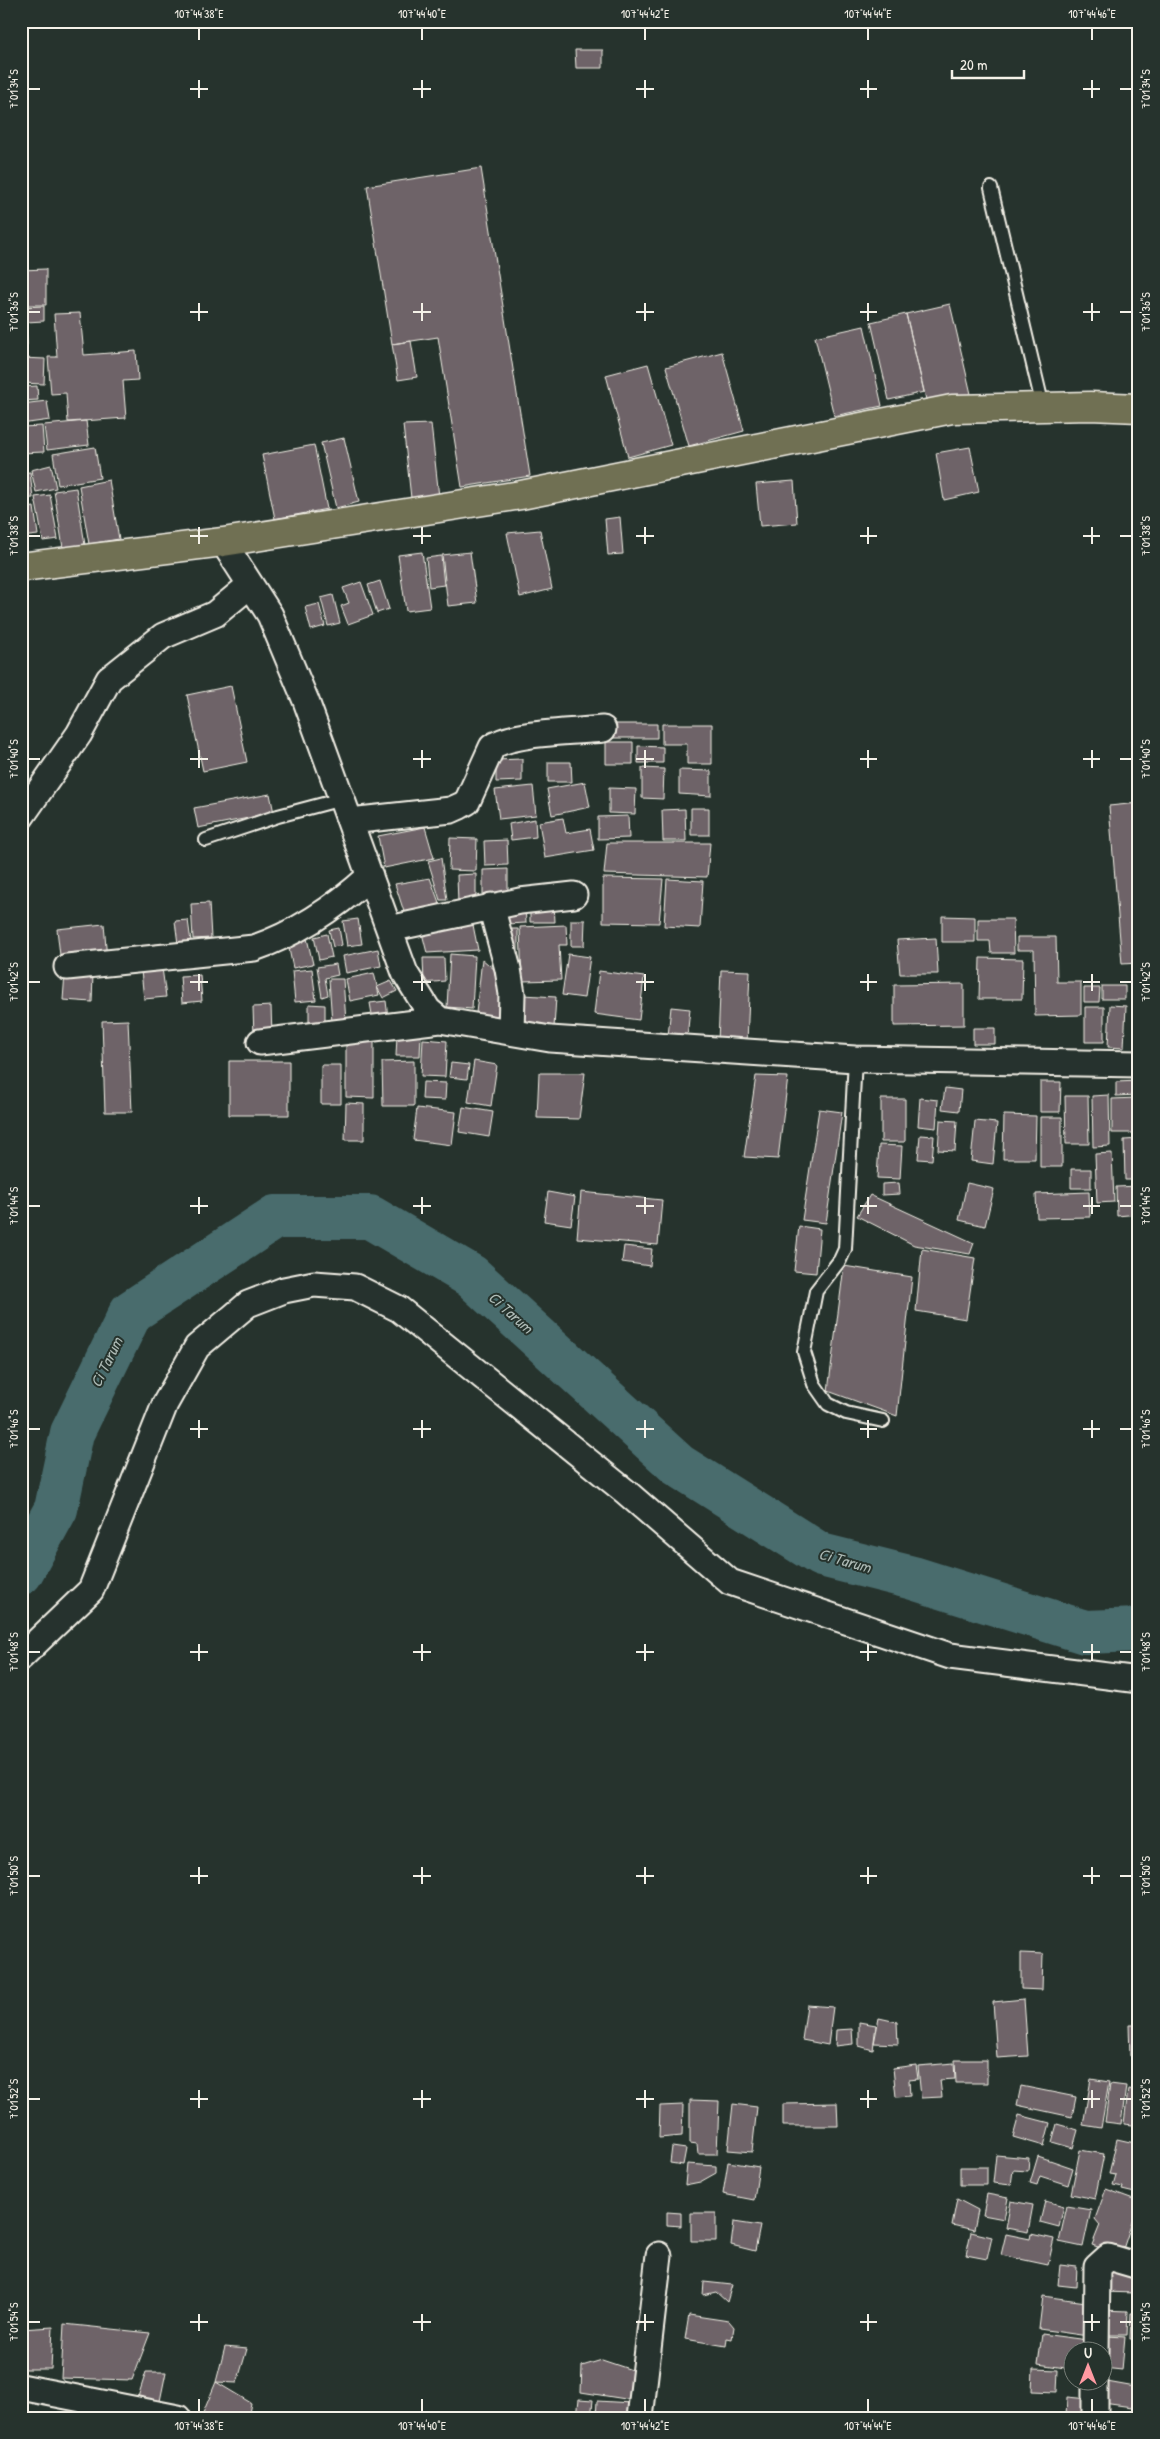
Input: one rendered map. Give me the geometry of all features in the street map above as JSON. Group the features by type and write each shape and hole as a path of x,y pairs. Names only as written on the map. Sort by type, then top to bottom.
{"main road":[{"path":"21,568 223,542 521,495 944,411 1043,407 1139,408"}],"street":[{"path":"223,542 270,616 346,810 405,973 428,1010 440,1020"},
{"path":"21,817 79,734 109,679 163,636 215,614 250,584"},
{"path":"346,810 451,810 467,802 492,747 499,742 518,737 603,729"},
{"path":"67,967 254,948 278,940 309,922 346,897 370,876"},
{"path":"389,929 491,906 574,895"},
{"path":"491,906 508,969 512,994 511,1032"},
{"path":"260,1042 440,1020 550,1039 855,1059 1139,1064"},
{"path":"21,1657 91,1590 165,1404 196,1347 248,1304 284,1290 314,1284 355,1287 399,1309 626,1492 730,1582 950,1656 1139,1680"},
{"path":"640,2418 659,2255"},
{"path":"1096,2342 1098,2267 1108,2257 1139,2266"},
{"path":"21,2387 112,2411 178,2418"},
{"path":"1095,2392 1095,2418"}],"lane":[{"path":"991,188 1043,407"},
{"path":"206,840 278,816 346,810"},
{"path":"855,1059 845,1250 840,1260 816,1291 804,1352 814,1384 828,1404 846,1413 883,1421"}],"building":[{"path":"575,50 603,50 603,68 576,68"},
{"path":"481,168 530,476 462,487 438,337 392,344 367,186"},
{"path":"46,269 46,305 21,305 21,270"},
{"path":"950,304 971,394 927,404 906,314"},
{"path":"44,306 44,321 26,322 27,345 21,345 21,307"},
{"path":"80,313 84,355 136,351 138,380 123,381 126,418 68,422 66,393 51,394 48,357 57,357 54,314"},
{"path":"906,314 924,392 889,400 871,322"},
{"path":"864,326 882,406 834,416 815,337"},
{"path":"411,341 417,377 398,380 392,344"},
{"path":"722,352 744,431 689,446 666,367"},
{"path":"21,358 45,359 44,384 21,383"},
{"path":"648,364 671,445 628,457 606,375"},
{"path":"37,386 38,400 21,401 21,387"},
{"path":"47,401 50,420 21,424 21,404"},
{"path":"86,421 89,445 47,450 44,425"},
{"path":"431,424 439,497 411,498 403,425"},
{"path":"42,426 44,452 21,453 21,427"},
{"path":"344,438 359,502 336,508 321,443"},
{"path":"314,445 327,509 275,519 262,455"},
{"path":"95,447 100,478 58,485 53,454"},
{"path":"970,447 979,492 944,500 936,453"},
{"path":"51,465 56,488 36,492 31,470"},
{"path":"30,472 33,498 21,499 21,473"},
{"path":"109,480 119,539 89,544 79,486"},
{"path":"794,481 797,523 760,526 756,484"},
{"path":"76,488 85,545 63,548 54,491"},
{"path":"50,495 58,539 43,541 35,497"},
{"path":"34,507 38,535 21,537 21,509"},
{"path":"620,517 623,554 608,555 605,519"},
{"path":"540,530 552,589 520,597 507,533"},
{"path":"422,552 430,608 406,611 398,555"},
{"path":"470,552 477,603 448,606 442,555"},
{"path":"441,556 444,585 429,587 426,558"},
{"path":"380,581 389,609 377,613 368,585"},
{"path":"361,582 373,615 348,624 341,606 349,603 343,588"},
{"path":"333,595 340,623 328,626 321,598"},
{"path":"319,604 325,626 311,630 305,607"},
{"path":"231,686 247,762 203,771 187,695"},
{"path":"610,724 657,724 657,738 610,738"},
{"path":"662,724 712,724 712,764 687,764 687,744 662,744"},
{"path":"606,742 633,742 633,764 606,764"},
{"path":"638,746 663,747 663,763 638,763"},
{"path":"522,759 522,781 496,782 496,760"},
{"path":"548,762 571,762 572,782 548,782"},
{"path":"642,768 664,769 663,799 642,798"},
{"path":"679,770 711,771 711,796 679,794"},
{"path":"585,782 590,807 552,815 547,789"},
{"path":"533,786 536,815 499,819 495,790"},
{"path":"609,788 636,789 635,814 609,813"},
{"path":"270,794 274,813 198,828 194,808"},
{"path":"1139,803 1139,963 1122,964 1109,806"},
{"path":"691,808 709,808 709,835 691,835"},
{"path":"685,809 686,841 663,841 662,810"},
{"path":"628,816 629,838 598,839 598,817"},
{"path":"563,818 566,833 590,829 594,850 545,858 539,822"},
{"path":"535,819 536,837 511,840 509,824"},
{"path":"425,827 434,858 384,868 378,836"},
{"path":"450,838 477,839 476,871 449,870"},
{"path":"507,840 508,865 485,866 484,841"},
{"path":"607,843 710,843 707,877 604,874"},
{"path":"441,858 447,900 440,900 428,861"},
{"path":"508,869 508,898 483,899 483,870"},
{"path":"476,874 476,904 458,904 457,875"},
{"path":"430,878 441,908 405,915 395,884"},
{"path":"603,878 663,879 659,923 603,922"},
{"path":"667,879 703,881 700,928 664,926"},
{"path":"209,903 211,938 193,939 191,904"},
{"path":"554,903 555,922 530,922 530,904"},
{"path":"525,905 526,923 507,924 507,906"},
{"path":"942,916 975,917 975,942 942,942"},
{"path":"358,919 362,944 347,946 343,921"},
{"path":"978,919 1013,919 1014,953 991,953 990,941 978,941"},
{"path":"188,920 191,942 178,944 175,921"},
{"path":"472,920 478,950 427,953 420,925"},
{"path":"571,920 585,920 584,946 571,946"},
{"path":"104,924 107,959 61,964 57,929"},
{"path":"566,925 567,945 559,945 561,980 522,981 520,927"},
{"path":"339,928 342,945 333,947 329,930"},
{"path":"509,929 518,929 518,958 509,958"},
{"path":"306,934 313,964 293,968 287,939"},
{"path":"327,934 332,957 319,960 314,937"},
{"path":"1017,937 1056,937 1057,982 1081,982 1081,1015 1035,1016 1034,950 1017,950"},
{"path":"936,938 938,974 900,974 897,940"},
{"path":"378,949 381,966 346,973 343,956"},
{"path":"450,954 475,956 472,1009 447,1007"},
{"path":"568,954 590,957 584,998 562,995"},
{"path":"423,958 444,958 445,981 424,983"},
{"path":"980,958 1023,959 1022,999 979,999"},
{"path":"482,959 501,975 500,1018 476,1013"},
{"path":"336,964 338,975 325,978 328,995 322,997 317,967"},
{"path":"162,968 166,997 144,999 141,971"},
{"path":"312,969 316,1000 295,1002 292,971"},
{"path":"721,970 750,971 747,1043 718,1042"},
{"path":"599,971 644,977 639,1020 594,1014"},
{"path":"65,973 93,974 92,1002 63,1000"},
{"path":"374,973 379,995 350,1001 346,979"},
{"path":"200,975 202,1001 182,1003 180,976"},
{"path":"329,979 343,979 346,1022 332,1023"},
{"path":"391,981 397,991 383,998 377,987"},
{"path":"1139,982 1139,1003 1134,1003 1133,983"},
{"path":"964,984 964,1025 894,1026 894,985"},
{"path":"1102,986 1125,986 1125,999 1102,999"},
{"path":"1084,988 1100,988 1099,1002 1084,1002"},
{"path":"524,995 556,997 554,1028 522,1026"},
{"path":"386,1001 388,1018 373,1020 370,1003"},
{"path":"309,1004 325,1005 325,1026 309,1025"},
{"path":"1110,1005 1126,1006 1124,1048 1108,1047"},
{"path":"271,1006 272,1036 254,1037 253,1007"},
{"path":"671,1007 690,1009 687,1038 668,1036"},
{"path":"1085,1007 1104,1007 1104,1042 1085,1042"},
{"path":"128,1020 132,1112 105,1112 102,1021"},
{"path":"973,1028 995,1028 995,1044 973,1044"},
{"path":"397,1035 421,1035 420,1056 396,1056"},
{"path":"423,1039 447,1041 445,1077 421,1076"},
{"path":"346,1042 374,1042 374,1098 346,1097"},
{"path":"229,1061 289,1061 289,1115 229,1115"},
{"path":"414,1061 414,1106 383,1106 382,1062"},
{"path":"474,1061 497,1065 491,1106 468,1102"},
{"path":"451,1063 469,1065 467,1079 449,1077"},
{"path":"321,1065 341,1065 341,1104 321,1104"},
{"path":"539,1073 585,1073 579,1119 537,1118"},
{"path":"756,1076 788,1077 778,1159 744,1157"},
{"path":"1139,1081 1139,1095 1116,1096 1116,1082"},
{"path":"423,1082 446,1083 445,1100 422,1099"},
{"path":"1040,1082 1061,1082 1060,1112 1040,1112"},
{"path":"945,1088 961,1090 959,1111 942,1109"},
{"path":"1109,1095 1110,1146 1093,1147 1092,1096"},
{"path":"1065,1096 1088,1096 1089,1144 1066,1144"},
{"path":"920,1098 938,1100 936,1128 918,1126"},
{"path":"1136,1098 1137,1133 1112,1133 1112,1099"},
{"path":"881,1099 905,1099 905,1142 881,1142"},
{"path":"346,1103 364,1104 364,1140 345,1140"},
{"path":"463,1107 493,1112 489,1137 459,1132"},
{"path":"417,1108 456,1112 452,1145 413,1140"},
{"path":"819,1109 842,1112 826,1223 802,1220"},
{"path":"1004,1115 1036,1116 1035,1159 1003,1159"},
{"path":"1040,1117 1062,1117 1062,1167 1040,1167"},
{"path":"940,1120 957,1121 955,1151 938,1150"},
{"path":"975,1121 997,1123 993,1164 971,1161"},
{"path":"920,1135 934,1136 932,1160 918,1159"},
{"path":"1139,1139 1139,1180 1125,1180 1124,1140"},
{"path":"879,1145 902,1146 900,1179 877,1178"},
{"path":"1112,1153 1114,1202 1097,1203 1095,1154"},
{"path":"1071,1169 1091,1169 1091,1188 1071,1188"},
{"path":"899,1183 900,1194 882,1195 882,1184"},
{"path":"967,1183 994,1189 985,1226 959,1220"},
{"path":"1139,1186 1139,1214 1117,1216 1116,1187"},
{"path":"548,1192 575,1197 571,1225 544,1221"},
{"path":"581,1192 662,1200 658,1245 577,1238"},
{"path":"1089,1192 1090,1217 1037,1218 1036,1194"},
{"path":"870,1195 974,1243 970,1254 914,1245 857,1216"},
{"path":"799,1226 820,1229 816,1273 794,1271"},
{"path":"624,1246 652,1249 650,1266 622,1262"},
{"path":"922,1249 975,1258 966,1319 916,1311"},
{"path":"844,1266 912,1277 897,1416 828,1391"},
{"path":"1021,1953 1043,1954 1042,1990 1021,1989"},
{"path":"1024,1999 1028,2056 997,2058 993,2002"},
{"path":"807,2005 833,2007 828,2045 802,2040"},
{"path":"879,2018 897,2022 898,2044 874,2043"},
{"path":"859,2022 876,2025 873,2050 859,2046"},
{"path":"1129,2025 1139,2025 1139,2055 1130,2056"},
{"path":"852,2029 853,2044 835,2046 836,2030"},
{"path":"955,2060 987,2060 987,2083 956,2083"},
{"path":"954,2063 955,2079 940,2080 942,2097 921,2098 918,2066"},
{"path":"916,2065 918,2079 909,2080 910,2096 896,2097 893,2068"},
{"path":"1135,2076 1139,2076 1139,2089 1136,2089"},
{"path":"1091,2079 1109,2082 1101,2128 1083,2125"},
{"path":"1110,2084 1126,2086 1121,2124 1105,2122"},
{"path":"1021,2086 1076,2097 1072,2117 1017,2105"},
{"path":"1128,2089 1139,2091 1139,2126 1124,2124"},
{"path":"690,2100 719,2101 717,2154 698,2154 697,2144 690,2143"},
{"path":"837,2103 838,2126 783,2126 783,2104"},
{"path":"733,2104 757,2107 752,2152 728,2150"},
{"path":"683,2105 682,2136 659,2138 660,2106"},
{"path":"1019,2115 1050,2123 1044,2146 1013,2137"},
{"path":"1057,2124 1078,2130 1073,2148 1052,2142"},
{"path":"1117,2139 1139,2144 1139,2194 1122,2190 1123,2187 1113,2185 1116,2175 1109,2174"},
{"path":"672,2147 686,2149 683,2165 670,2163"},
{"path":"1080,2150 1104,2154 1095,2199 1071,2194"},
{"path":"996,2155 1029,2158 1028,2171 1013,2170 1011,2185 993,2183"},
{"path":"1038,2156 1073,2168 1068,2185 1040,2176 1037,2185 1030,2183"},
{"path":"728,2162 759,2167 754,2200 723,2194"},
{"path":"687,2164 716,2166 716,2173 700,2182 685,2185"},
{"path":"960,2167 987,2167 987,2185 960,2185"},
{"path":"1106,2189 1139,2201 1121,2255 1092,2245 1100,2225 1095,2219"},
{"path":"987,2194 1008,2198 1004,2219 983,2215"},
{"path":"957,2199 978,2210 974,2230 952,2225"},
{"path":"1011,2201 1033,2205 1028,2232 1006,2228"},
{"path":"1045,2201 1064,2206 1059,2227 1040,2222"},
{"path":"1067,2206 1091,2210 1083,2247 1059,2242"},
{"path":"667,2212 681,2213 681,2226 667,2225"},
{"path":"691,2213 716,2213 716,2241 691,2241"},
{"path":"734,2222 760,2226 755,2251 731,2245"},
{"path":"971,2232 992,2237 987,2259 966,2255"},
{"path":"1006,2234 1030,2239 1031,2234 1054,2239 1048,2265 1001,2255"},
{"path":"1060,2265 1077,2267 1076,2287 1058,2285"},
{"path":"1104,2266 1134,2267 1134,2293 1103,2292"},
{"path":"704,2282 732,2285 727,2302 716,2292 703,2295"},
{"path":"1043,2296 1093,2303 1088,2336 1039,2329"},
{"path":"1103,2310 1128,2311 1127,2335 1103,2335"},
{"path":"1131,2313 1139,2313 1139,2339 1130,2339"},
{"path":"689,2315 729,2321 734,2327 732,2339 727,2338 726,2346 685,2339"},
{"path":"64,2324 150,2333 132,2380 61,2378"},
{"path":"53,2327 51,2369 21,2369 21,2329"},
{"path":"1042,2334 1087,2340 1087,2342 1062,2342 1062,2368 1038,2364"},
{"path":"1106,2336 1125,2337 1122,2370 1112,2369 1112,2342 1105,2342"},
{"path":"225,2347 247,2349 237,2383 216,2382"},
{"path":"602,2360 632,2370 632,2400 581,2392 582,2366"},
{"path":"1033,2369 1058,2370 1057,2392 1032,2391"},
{"path":"146,2372 166,2372 160,2401 138,2397"},
{"path":"216,2382 251,2403 248,2418 225,2418 203,2413"},
{"path":"1112,2383 1135,2387 1132,2407 1103,2403 1105,2392 1112,2392"},
{"path":"1067,2397 1088,2399 1087,2418 1066,2418"},
{"path":"579,2399 593,2400 591,2418 577,2416"},
{"path":"597,2401 632,2403 631,2418 596,2418"}],"waterway":[{"name":"Ci Tarum","path":"21,1573 56,1509 72,1433 131,1312 275,1217 370,1217 471,1276 678,1465 821,1555 913,1578 1085,1632 1139,1630"}]}
